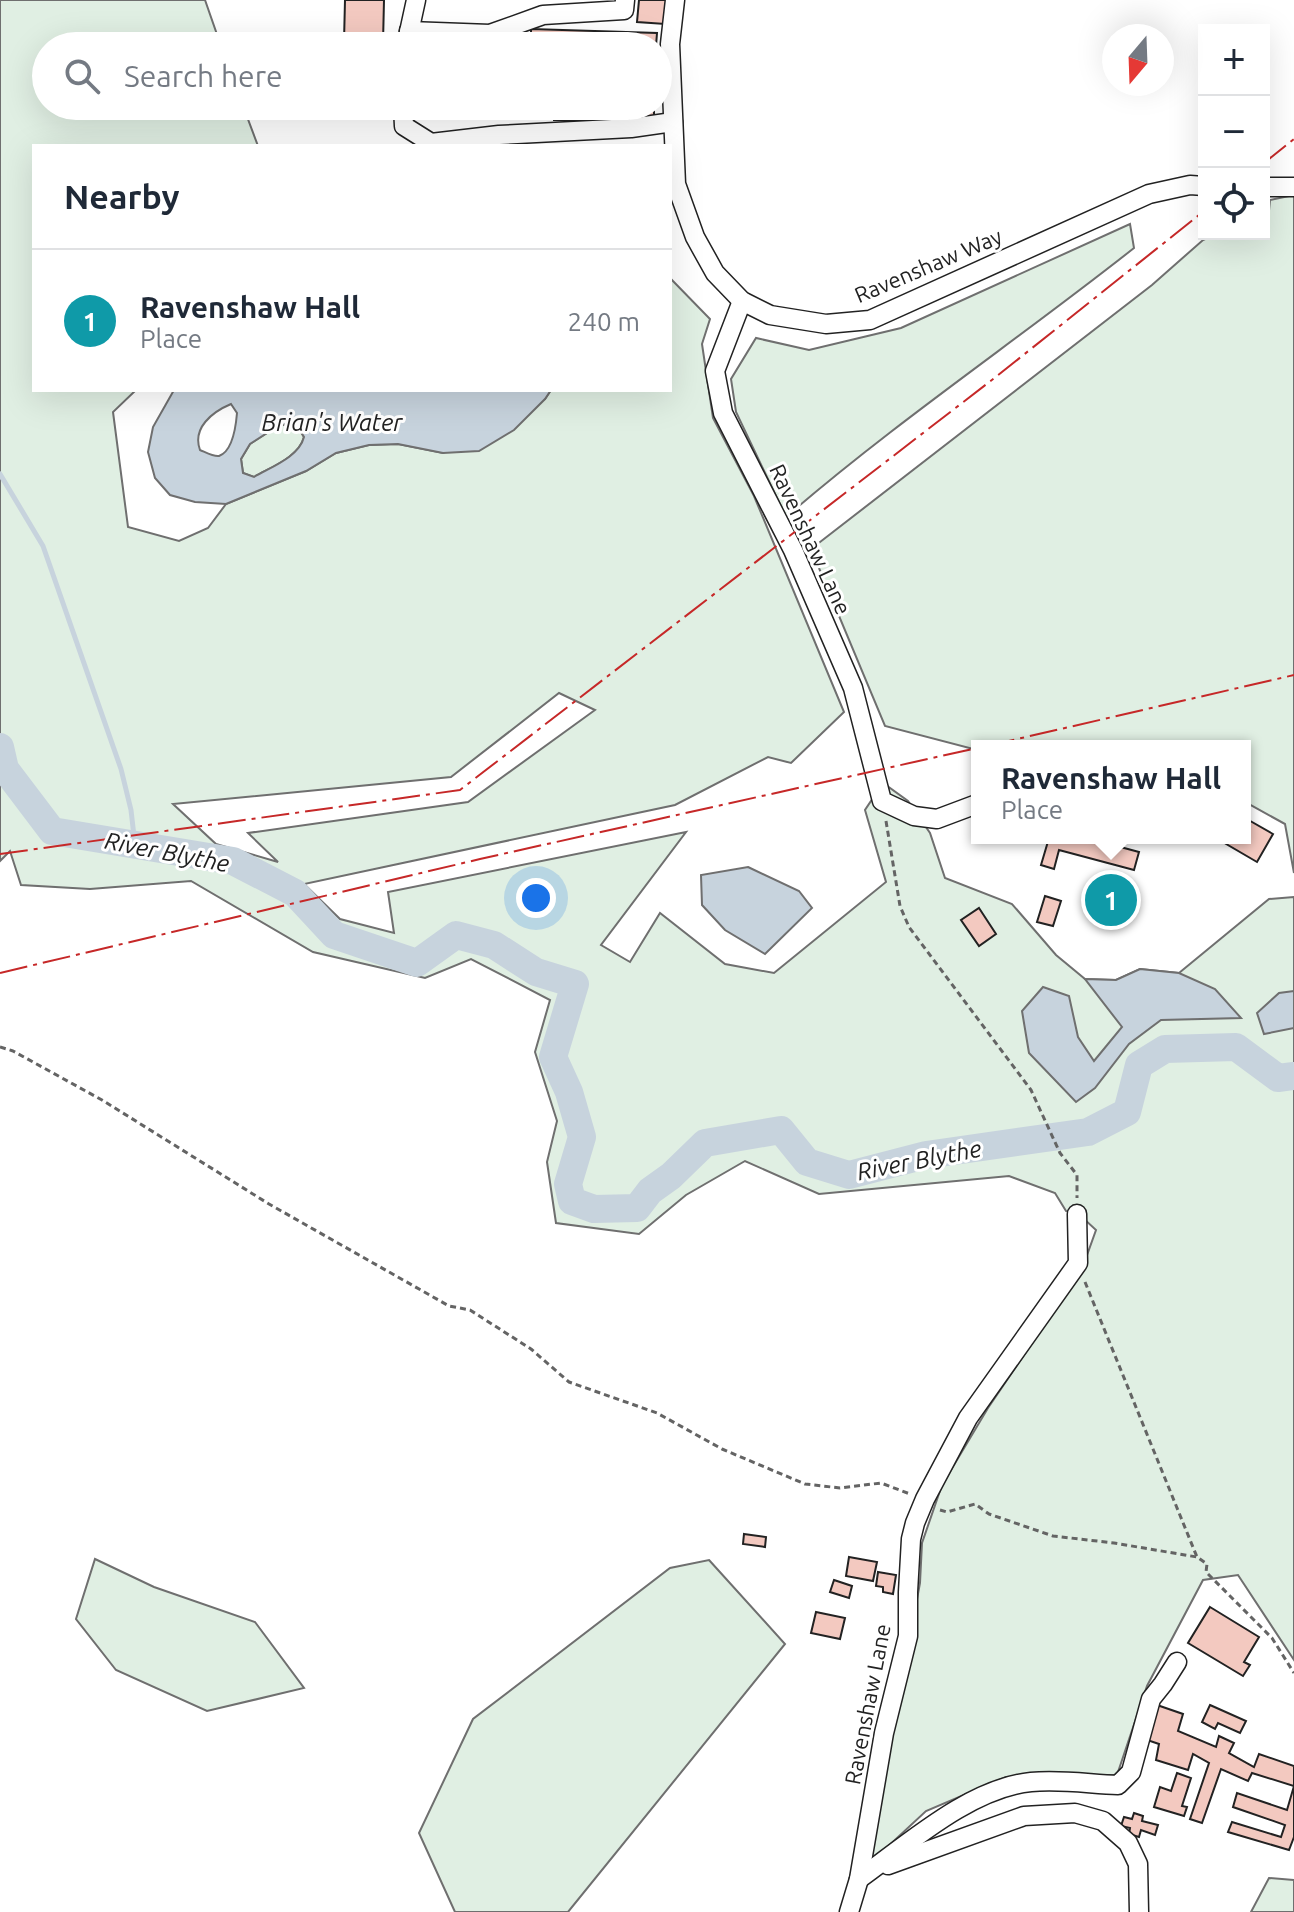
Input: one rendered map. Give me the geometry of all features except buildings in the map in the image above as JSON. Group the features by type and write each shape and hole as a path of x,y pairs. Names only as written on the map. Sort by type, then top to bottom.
{"street":[{"path":"408,32 416,0"},
{"path":"496,32 543,15 624,10 625,0"},
{"name":"Ravenshaw Way","path":"671,32 675,0"},
{"name":"Ravenshaw Way","path":"672,96 676,184 695,237 715,273 742,301 770,315 826,324 870,320 1149,194 1198,186"},
{"path":"404,120 404,126 431,143 673,122"},
{"path":"1270,187 1294,187"},
{"name":"Ravenshaw Lane","path":"742,301 715,371 723,413 793,550 853,688 882,801"},
{"path":"882,801 914,816 937,819 971,806"},
{"path":"1077,1214 1078,1263"},
{"name":"Ravenshaw Lane","path":"849,1912 865,1875 884,1733 908,1636 911,1539 915,1523 968,1418 1078,1263"},
{"path":"865,1875 940,1819 998,1789 1031,1782 1118,1785 1131,1772 1151,1699 1177,1662"},
{"path":"865,1875 1024,1816 1075,1813 1103,1821 1128,1843 1138,1864 1139,1912"}],"path":[{"path":"882,801 900,906 909,927 1031,1090 1060,1153 1077,1175 1077,1214"},
{"path":"0,1047 13,1051 102,1100 269,1204 449,1306 470,1310 531,1349 569,1382 657,1413 722,1449 805,1484 840,1488 881,1483 925,1499 932,1508 947,1512 975,1504 989,1514 1053,1536 1197,1557 1207,1564 1206,1572 1272,1638 1294,1673"},
{"path":"1078,1263 1197,1557"}],"green space":[{"path":"0,0 205,0 216,32 32,32 32,120 248,120 257,144 32,144 32,392 134,392 113,412 128,527 179,541 208,528 226,504 306,471 336,453 369,445 398,444 443,453 545,399 550,392 672,392 672,280 710,319 702,344 713,418 754,496 844,712 791,763 768,757 675,805 304,884 340,919 394,933 388,892 686,832 601,945 630,962 660,913 725,964 774,973 886,882 865,810 883,783 908,801 930,833 945,878 1012,904 1056,955 1085,979 1116,980 1140,969 1179,973 1269,899 1294,897 1294,1660 1238,1575 1203,1580 1147,1686 1117,1775 1006,1777 926,1811 868,1865 920,1583 922,1543 942,1485 988,1408 1082,1269 1096,1230 1082,1217 1066,1211 1055,1193 1009,1176 819,1194 745,1161 686,1195 639,1234 556,1223 547,1162 557,1121 535,1052 550,1000 471,959 425,978 313,952 191,881 90,889 21,885 10,851 0,861","holes":["559,693 595,710 468,802 248,833 278,862 216,844 173,804 451,777"]},
{"path":"1294,195 1294,873 1285,824 1251,805 1251,740 971,740 971,748 885,726 811,549 1152,285 1203,240 1270,240 1270,200"},
{"path":"1130,224 1134,248 871,447 786,517 736,412 731,379 756,338 809,350 901,328"},
{"path":"287,424 299,429 304,437 296,450 284,461 254,477 243,473 241,459 250,444 278,426"},
{"path":"95,1559 154,1587 255,1622 304,1688 207,1711 116,1670 76,1619"},
{"path":"709,1560 785,1644 568,1912 455,1912 419,1833 473,1719 670,1568"},
{"path":"1269,1878 1294,1880 1294,1912 1251,1912"}],"water":[{"name":"Brian's Water","path":"173,392 550,392 514,430 479,451 443,453 398,444 369,445 336,453 306,471 226,504 195,502 170,495 155,478 148,452 153,427","holes":["231,404 237,413 228,449 219,456 200,450 199,435 205,422","287,424 299,429 304,437 301,444 284,461 254,477 243,473 241,459 250,444 278,426"]},
{"path":"748,867 799,891 812,908 765,954 725,930 702,905 701,875"},
{"path":"1140,969 1179,973 1215,989 1241,1018 1161,1020 1129,1044 1095,1088 1076,1102 1029,1053 1022,1011 1043,987 1069,996 1078,1037 1094,1061 1122,1027 1085,979 1116,980"},
{"path":"1294,991 1294,1028 1264,1034 1257,1013 1279,993"}],"waterway":[{"path":"0,474 43,546 121,769 131,810 135,845"},
{"name":"River Blythe","path":"0,747 5,769 52,831 233,861 295,893 334,935 417,963 456,935 494,945 536,972 575,984 553,1057 569,1092 582,1137 568,1184 572,1201 594,1209 637,1208 650,1191 671,1176 705,1143 781,1130 807,1162 849,1175 926,1155 1088,1132 1127,1112 1139,1065 1165,1049 1236,1047 1278,1078 1294,1076"}],"power":[{"path":"1270,158 1294,139"},
{"path":"0,854 460,790 997,376 1198,216"},
{"path":"1013,740 1294,675"},
{"path":"0,973 480,859 971,749"}],"place":[{"name":"Ravenshaw Hall","path":"1111,900"}]}
